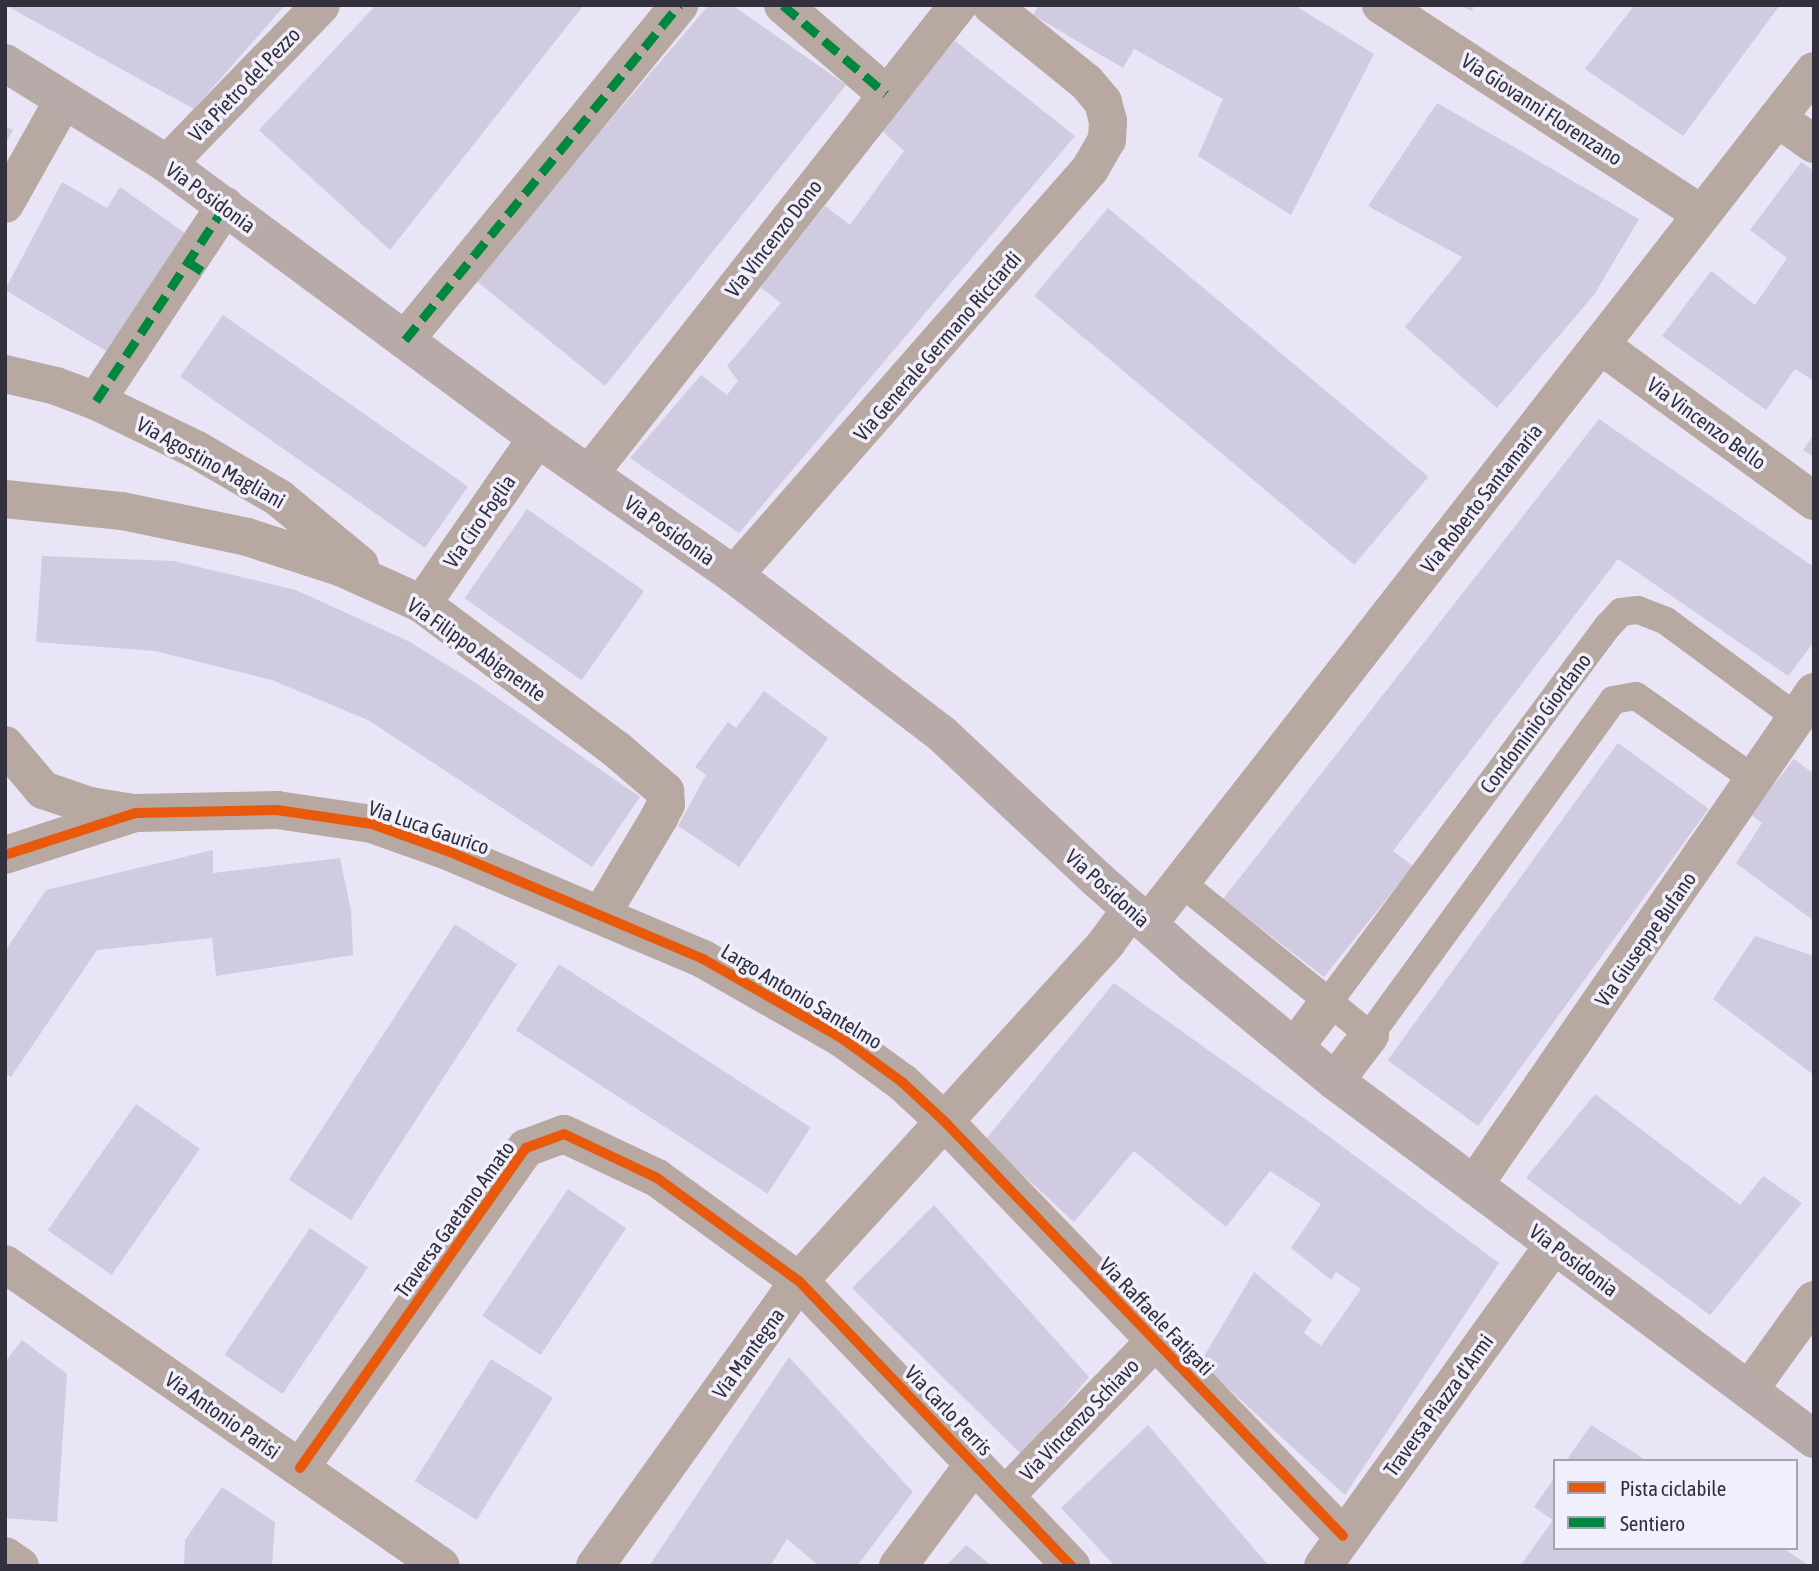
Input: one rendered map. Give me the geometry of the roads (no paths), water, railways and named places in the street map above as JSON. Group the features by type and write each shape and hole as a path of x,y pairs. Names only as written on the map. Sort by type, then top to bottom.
{"main road":[{"name":"Via Posidonia","path":"5,63 167,164 537,438 734,575 943,736 1139,917 1335,1081 1814,1439"}],"street":[{"name":"Via Pietro del Pezzo","path":"167,164 321,5"},
{"path":"405,340 679,5"},
{"path":"783,5 886,94"},
{"name":"Via Vincenzo Dono","path":"590,473 958,5"},
{"name":"Via Generale Germano Ricciardi","path":"734,575 1090,169 1107,140 1108,121 1103,102 1086,82 991,5"},
{"name":"Via Giovanni Florenzano","path":"1381,5 1702,214"},
{"name":"Via Roberto Santamaria","path":"1139,917 1179,881 1814,71"},
{"path":"5,204 63,101"},
{"path":"1777,118 1814,144"},
{"path":"96,401 194,266 225,206"},
{"name":"Via Vincenzo Bello","path":"1600,345 1814,501"},
{"name":"Via Agostino Magliani","path":"5,374 57,386 156,428 279,498 305,516 385,587"},
{"name":"Via Ciro Foglia","path":"422,604 537,438"},
{"name":"Via Filippo Abignente","path":"5,499 122,511 247,537 304,553 422,604 616,749 665,791 666,804 659,818 601,915"},
{"name":"Via Giuseppe Bufano","path":"1474,1185 1805,704"},
{"name":"Via Luca Gaurico","path":"5,745 43,790 90,806 135,813 277,810 372,824 450,852 703,959"},
{"name":"Via Luca Gaurico","path":"5,855 135,813"},
{"path":"945,1122 1107,942 1139,917"},
{"name":"Largo Antonio Santelmo","path":"703,959 841,1037 902,1082 945,1122"},
{"path":"1295,1047 1327,1004"},
{"path":"1335,1081 1370,1035"},
{"name":"Via Mantegna","path":"595,1566 799,1281 945,1122"},
{"name":"Via Raffaele Fatigati","path":"945,1122 1154,1342 1333,1551"},
{"name":"Traversa Gaetano Amato","path":"300,1468 526,1148 564,1134 657,1178 799,1281"},
{"name":"Traversa Piazza d'Armi","path":"1333,1551 1554,1245"},
{"name":"Via Antonio Parisi","path":"5,1264 440,1566"},
{"name":"Via Carlo Perris","path":"799,1281 1071,1566"},
{"path":"1749,1390 1814,1300"},
{"name":"Via Vincenzo Schiavo","path":"1005,1496 1154,1342"},
{"path":"898,1566 974,1464"},
{"path":"5,1556 20,1566"}],"lane":[{"name":"Condominio Giordano","path":"1327,1004 1608,625 1621,612 1637,610 1666,621 1805,704"},
{"path":"1179,881 1327,1004 1370,1035 1613,701 1636,696 1755,780"}]}
